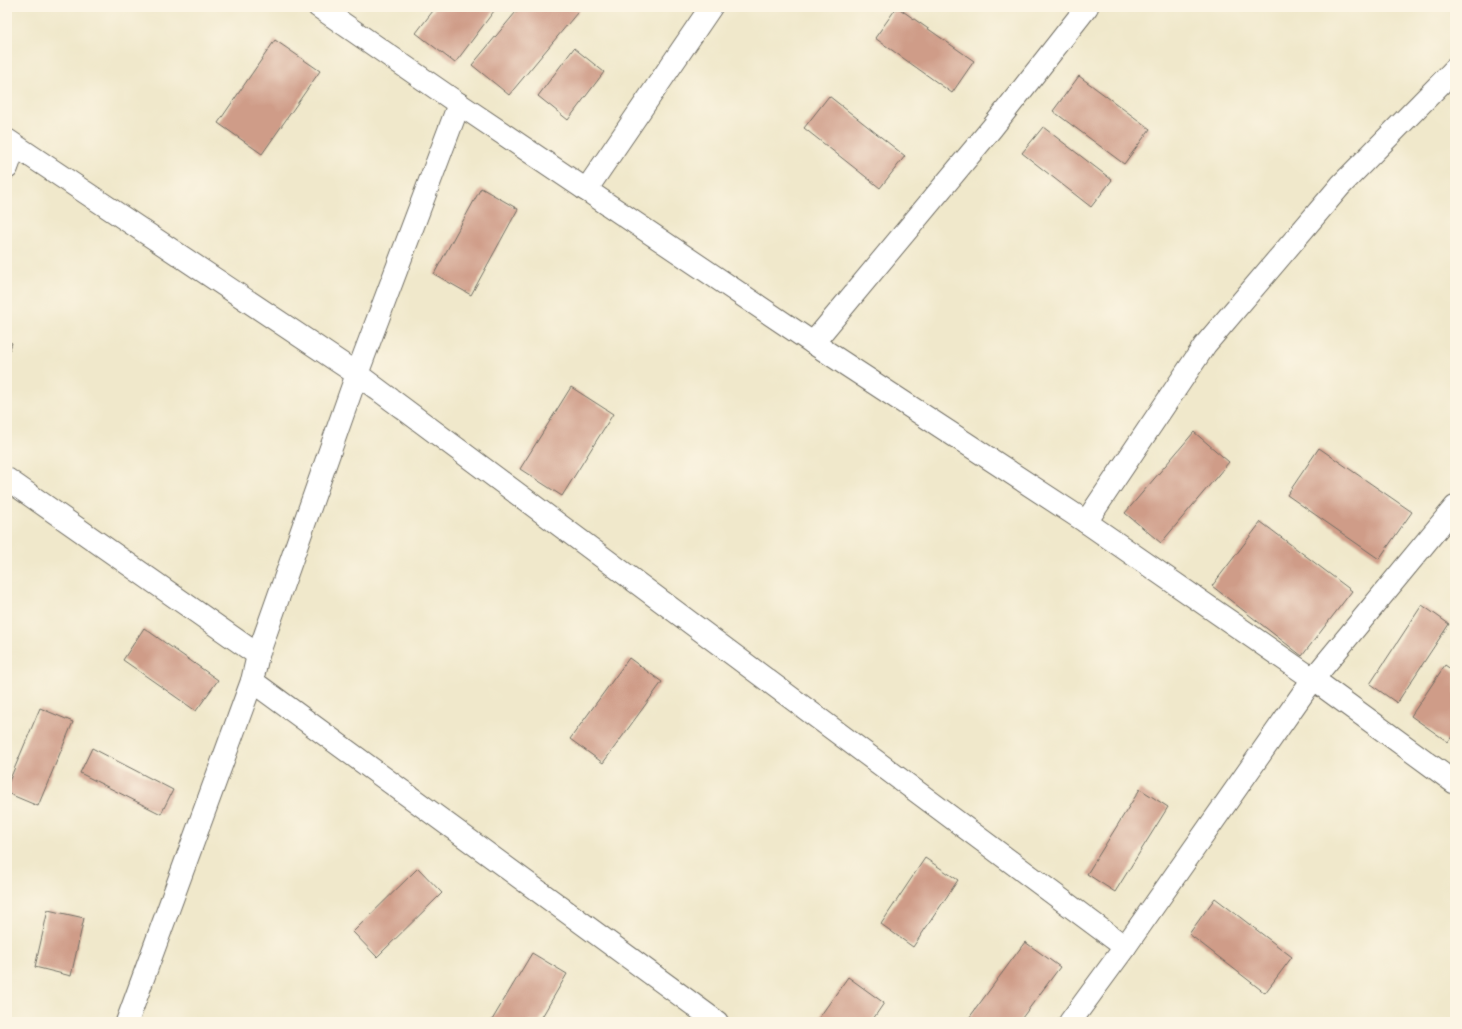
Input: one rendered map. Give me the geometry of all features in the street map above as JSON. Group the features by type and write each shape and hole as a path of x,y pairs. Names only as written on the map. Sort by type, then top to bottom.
{"street":[{"path":"319,7 459,104 813,343 1086,522 1312,679 1455,783"},
{"path":"586,190 711,7"},
{"path":"813,343 992,128 1086,7"},
{"path":"1086,522 1205,345 1341,185 1455,69"},
{"path":"127,1022 252,682 258,655 357,374 459,104"},
{"path":"7,168 11,143 357,374 1125,947"},
{"path":"7,479 258,655"},
{"path":"1070,1022 1125,947 1312,679 1455,507"},
{"path":"252,682 717,1022"}],"building":[{"path":"436,7 497,7 455,63 416,33"},
{"path":"520,7 582,7 509,95 472,65"},
{"path":"897,7 974,61 952,93 875,38"},
{"path":"275,40 320,71 262,154 218,123"},
{"path":"574,48 604,72 568,120 538,96"},
{"path":"1079,76 1150,129 1124,164 1053,111"},
{"path":"829,96 905,156 880,188 804,128"},
{"path":"1043,127 1112,180 1091,207 1022,153"},
{"path":"481,188 518,209 471,295 434,274"},
{"path":"7,341 12,343 7,358"},
{"path":"571,387 613,414 562,496 520,469"},
{"path":"1194,432 1229,462 1161,543 1125,513"},
{"path":"1319,448 1412,512 1379,559 1287,495"},
{"path":"1261,522 1352,591 1302,656 1212,586"},
{"path":"1422,605 1449,624 1397,703 1370,684"},
{"path":"144,628 218,680 196,711 123,660"},
{"path":"629,658 662,682 603,763 570,739"},
{"path":"1445,665 1455,672 1455,732 1448,742 1411,716"},
{"path":"40,708 73,722 38,806 7,793 7,786"},
{"path":"92,748 173,790 161,814 80,773"},
{"path":"1140,789 1168,807 1115,892 1087,874"},
{"path":"925,858 958,880 913,947 881,924"},
{"path":"418,868 442,893 377,957 353,932"},
{"path":"1215,898 1292,957 1265,993 1189,934"},
{"path":"48,910 84,918 71,976 35,967"},
{"path":"1025,942 1060,967 1019,1022 966,1022"},
{"path":"532,953 567,974 539,1022 495,1022 492,1020"},
{"path":"848,977 884,1003 871,1022 816,1022"}]}
